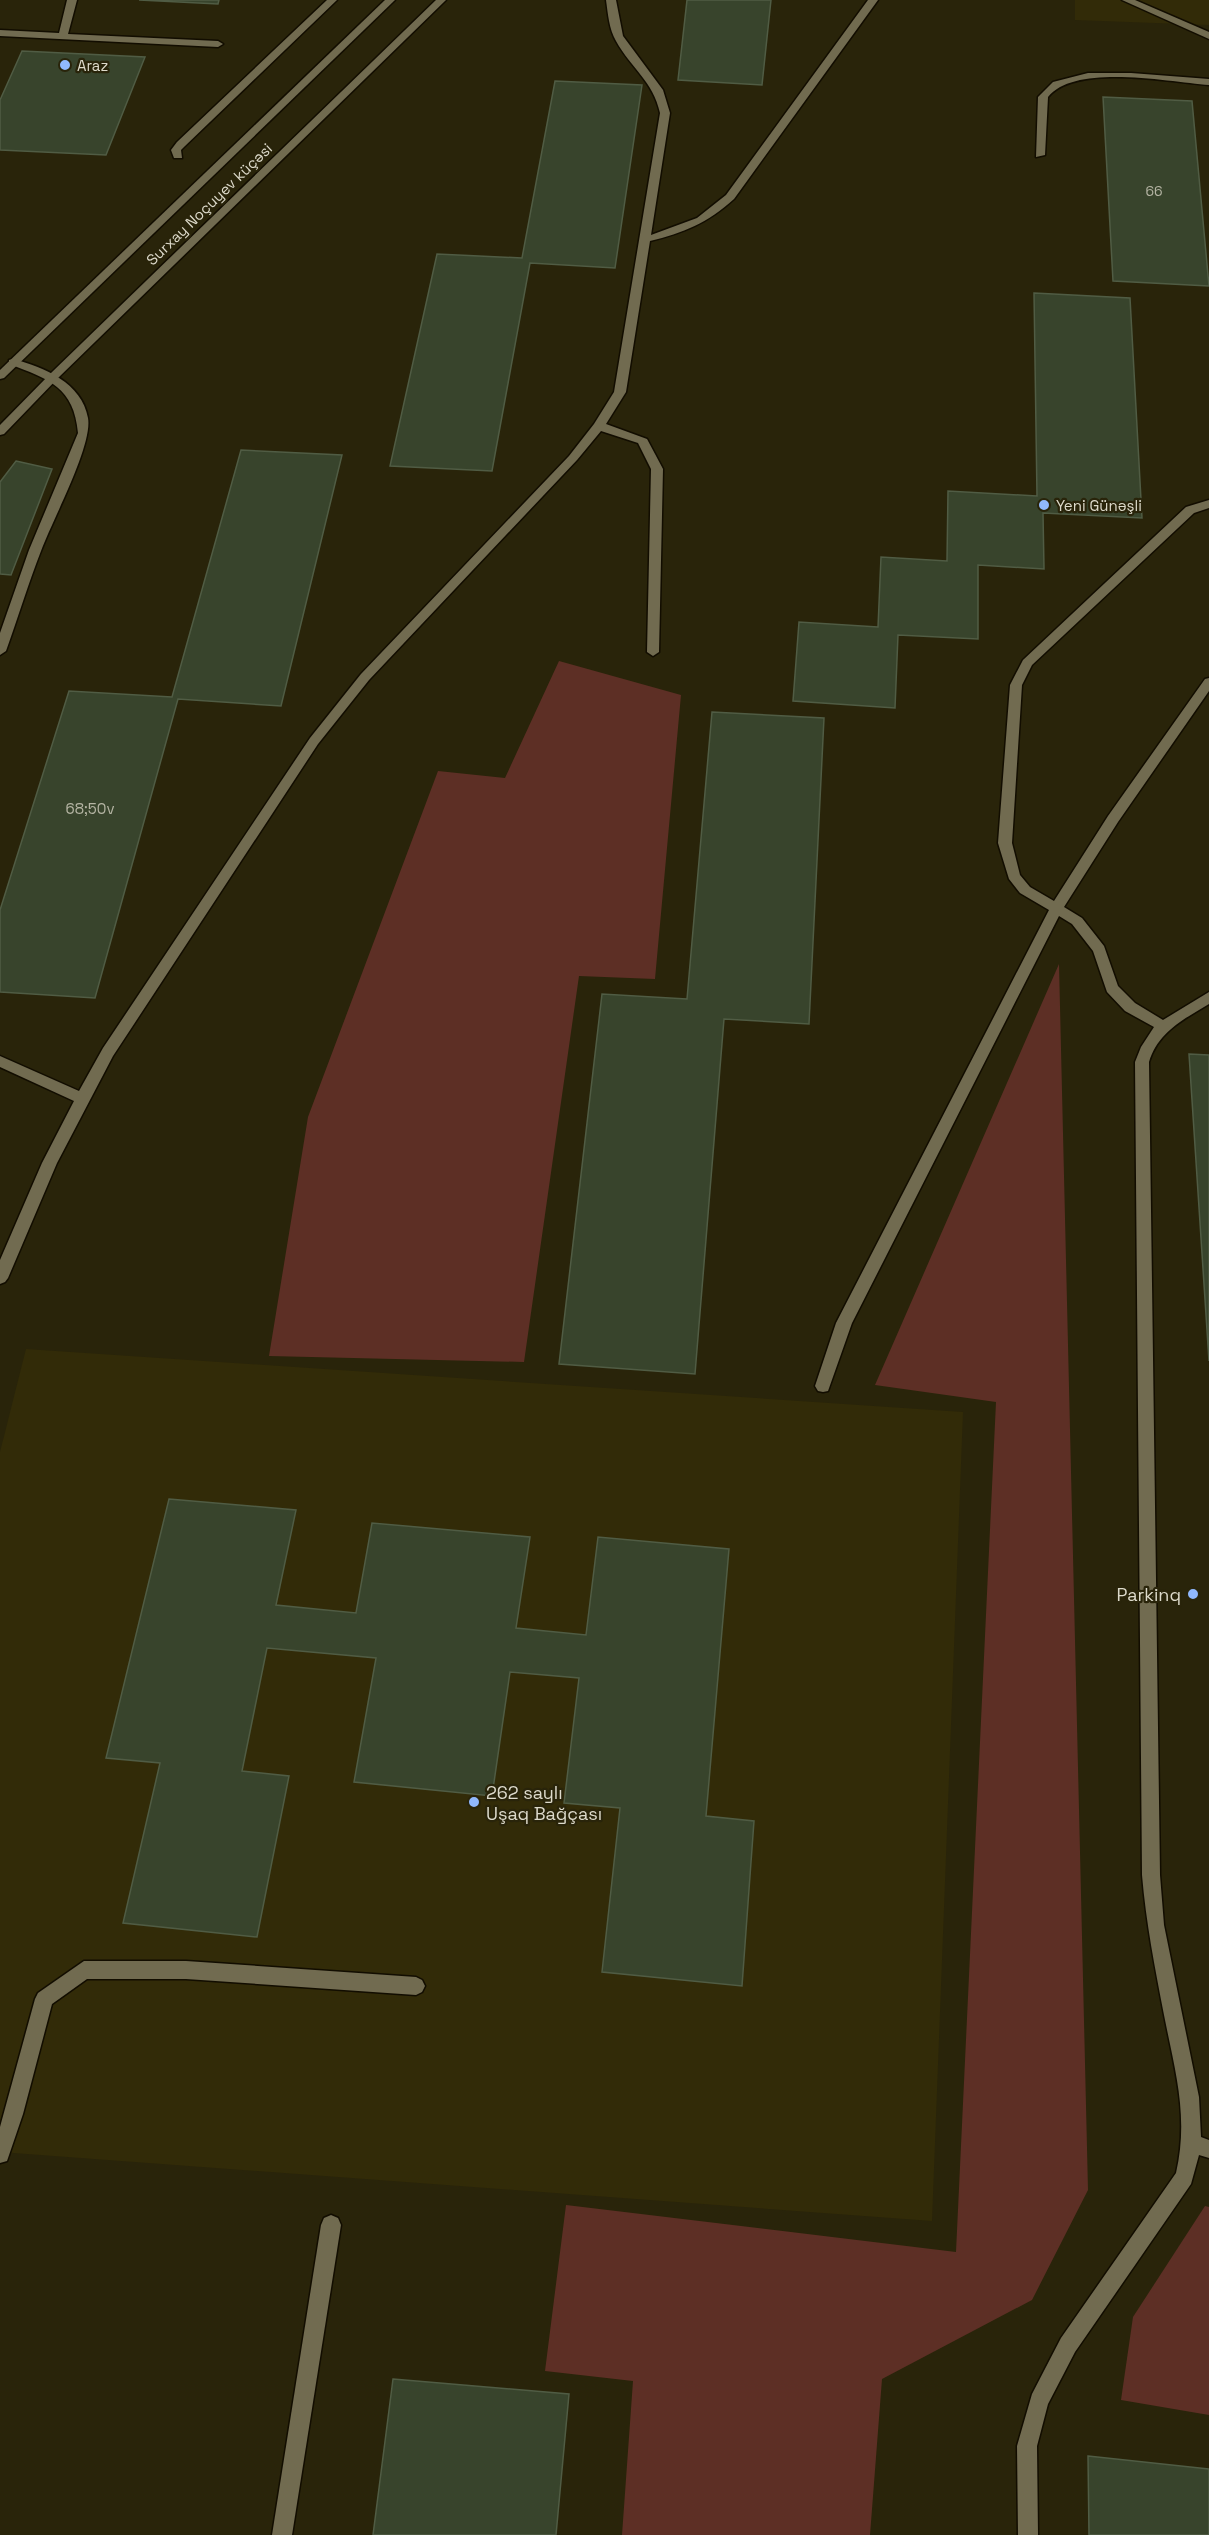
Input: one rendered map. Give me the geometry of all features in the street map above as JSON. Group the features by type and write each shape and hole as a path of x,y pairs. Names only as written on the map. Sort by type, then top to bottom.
{"street":[{"path":"63,36 72,0"},
{"path":"178,156 176,150 181,144 332,0"},
{"name":"Surxay Noçuyev küçəsi","path":"0,376 390,0"},
{"name":"Surxay Noçuyev küçəsi","path":"0,432 54,376 441,0"},
{"path":"0,1278 21,1225 81,1098 115,1042 314,741 365,676 573,458 599,426 620,392 665,113 662,93 622,43 614,25 612,0"},
{"path":"646,239 684,230 707,219 730,197 873,0"},
{"path":"1127,0 1209,36"},
{"path":"0,33 218,44"},
{"path":"1040,155 1043,96 1055,84 1075,78 1107,75 1209,82"},
{"path":"0,651 35,550 84,433 84,416 79,402 54,376 14,362"},
{"path":"599,426 643,441 657,469 653,652"},
{"path":"1163,1026 1130,1007 1112,988 1099,949 1077,921 1025,890 1014,876 1005,843 1016,685 1027,663 1190,510 1209,504"},
{"path":"823,1386 844,1323 1056,909 1113,819 1209,682"},
{"path":"1028,2535 1027,2446 1040,2401 1068,2345 1184,2177 1201,2147 1155,1924 1151,1875 1142,1062 1144,1048 1163,1026 1209,997"},
{"path":"0,1061 81,1098"},
{"path":"0,2154 14,2114 44,1999 84,1970 186,1970 416,1986"},
{"path":"282,2535 332,2225"}],"shaded area":[{"path":"1075,0 1209,0 1209,25 1075,20"},
{"path":"559,661 681,695 655,979 579,976 524,1362 269,1356 308,1117 438,771 505,778"},
{"path":"1059,964 1088,2190 1032,2300 882,2379 870,2535 622,2535 633,2381 545,2371 566,2205 956,2252 996,1402 875,1385"},
{"name":"262 saylı Uşaq Bağçası","path":"26,1349 963,1412 932,2221 0,2152 0,1452"},
{"path":"1205,2206 1209,2207 1209,2415 1121,2400 1133,2317"}],"building":[{"path":"139,0 219,0 218,4"},
{"path":"687,0 771,0 762,85 678,80"},
{"path":"22,51 145,57 106,155 0,150 0,100"},
{"path":"555,81 642,85 615,268 530,263 492,471 390,466 437,254 522,258"},
{"path":"1103,97 1192,101 1209,286 1113,281"},
{"name":"Yeni Günəşli","path":"1034,293 1130,298 1142,518 1043,513 1044,569 978,565 978,639 898,635 895,708 793,701 799,622 878,627 881,557 947,561 948,491 1037,496"},
{"path":"241,450 342,455 281,706 178,699 95,998 0,992 0,910 69,691 172,697"},
{"path":"16,461 52,469 11,575 0,574 0,482"},
{"path":"712,712 824,718 809,1024 724,1019 695,1374 559,1364 602,994 687,999"},
{"path":"1189,1054 1209,1055 1209,1361"},
{"path":"169,1499 296,1510 276,1605 356,1613 372,1523 530,1537 516,1628 586,1635 598,1537 729,1549 706,1816 754,1821 742,1986 602,1972 620,1808 564,1803 579,1678 510,1672 492,1796 354,1782 376,1658 267,1648 242,1771 289,1776 257,1937 123,1923 160,1763 106,1758"},
{"path":"393,2379 569,2394 556,2535 373,2535"},
{"path":"1088,2456 1209,2469 1209,2535 1089,2535"}],"place":[{"name":"Araz","path":"65,65"},
{"name":"Yeni Günəşli","path":"1044,505"},
{"name":"Parkinq","path":"1193,1594"},
{"name":"262 saylı Uşaq Bağçası","path":"474,1802"}]}
